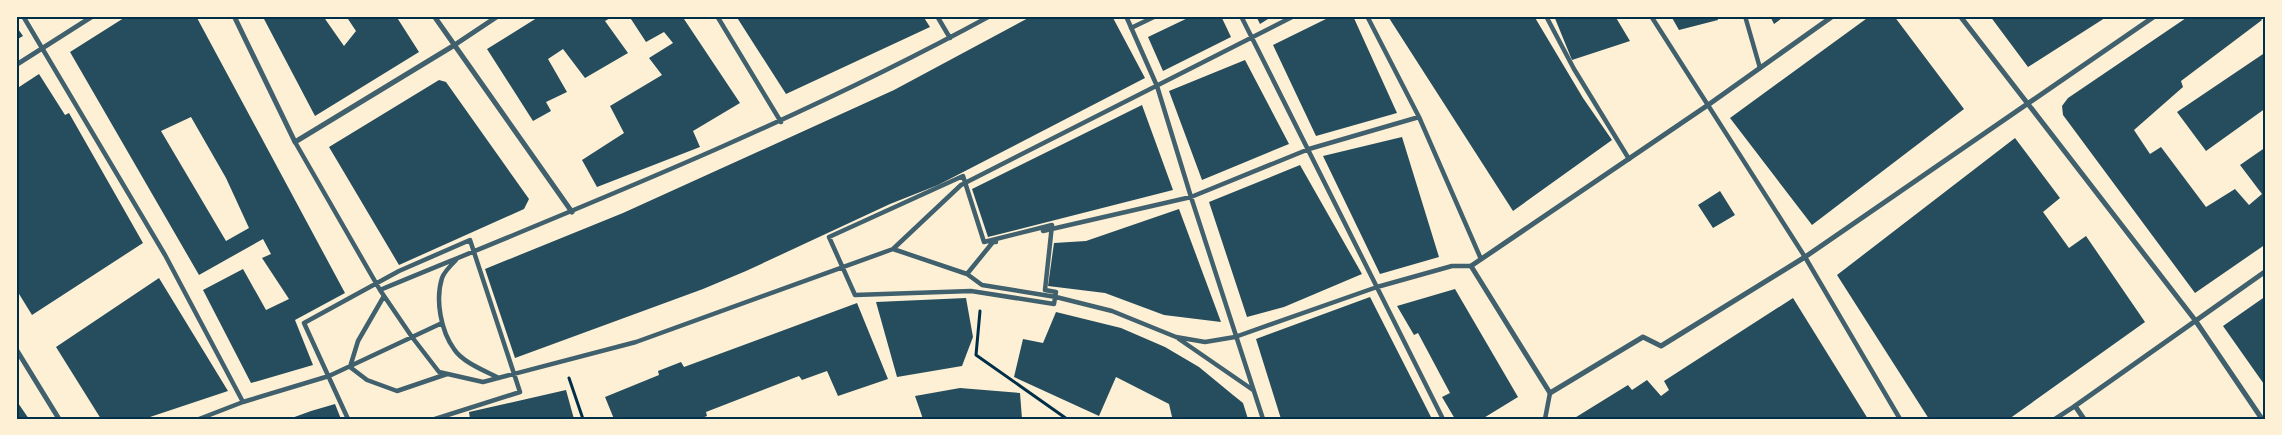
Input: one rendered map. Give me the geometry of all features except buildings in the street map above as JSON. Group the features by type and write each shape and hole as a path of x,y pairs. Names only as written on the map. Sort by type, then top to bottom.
{"street":[{"path":"22,16 165,255 243,402"},
{"path":"16,65 93,16"},
{"path":"234,16 295,142 380,290 412,337 440,372 484,382 636,342 893,249 961,185 1294,16"},
{"path":"434,16 453,46 572,212"},
{"path":"295,142 453,46 498,16"},
{"path":"717,16 781,122"},
{"path":"937,16 950,38"},
{"path":"380,290 572,212 781,122 950,38 990,16"},
{"path":"1126,16 1157,86 1190,197 1263,419"},
{"path":"1131,28 1156,16"},
{"path":"1241,16 1444,419"},
{"path":"1367,16 1419,117 1481,259"},
{"path":"1546,16 1574,69 1629,159"},
{"path":"1651,16 1805,257 1900,419"},
{"path":"1746,16 1760,68"},
{"path":"893,249 968,274 982,285 1056,297 1112,311 1176,337 1205,342 1235,337 1378,287 1452,266 1471,266 1708,105 1832,16"},
{"path":"1960,16 2195,320 2262,419"},
{"path":"1550,393 1643,337 1661,346 1805,257 2155,16"},
{"path":"968,274 993,242 1190,197 1309,150 1419,117"},
{"path":"964,176 984,242 1052,226 1052,229 1045,290 1056,292 1054,304 971,291 855,295 829,237 964,176"},
{"path":"348,419 304,323 377,283 470,240 520,392 435,419"},
{"path":"456,258 442,277 439,303 442,323 454,350 470,362 499,378"},
{"path":"1471,266 1550,393 1544,419"},
{"path":"2055,419 2266,271"},
{"path":"350,367 358,341 384,296"},
{"path":"199,419 243,402 329,376 442,323"},
{"path":"1176,337 1254,391"},
{"path":"16,348 59,419"},
{"path":"350,367 367,380 397,391 449,374"},
{"path":"2075,406 2084,419"}],"path":[{"path":"981,293 976,355 1067,419"},
{"path":"562,361 583,419"}]}
